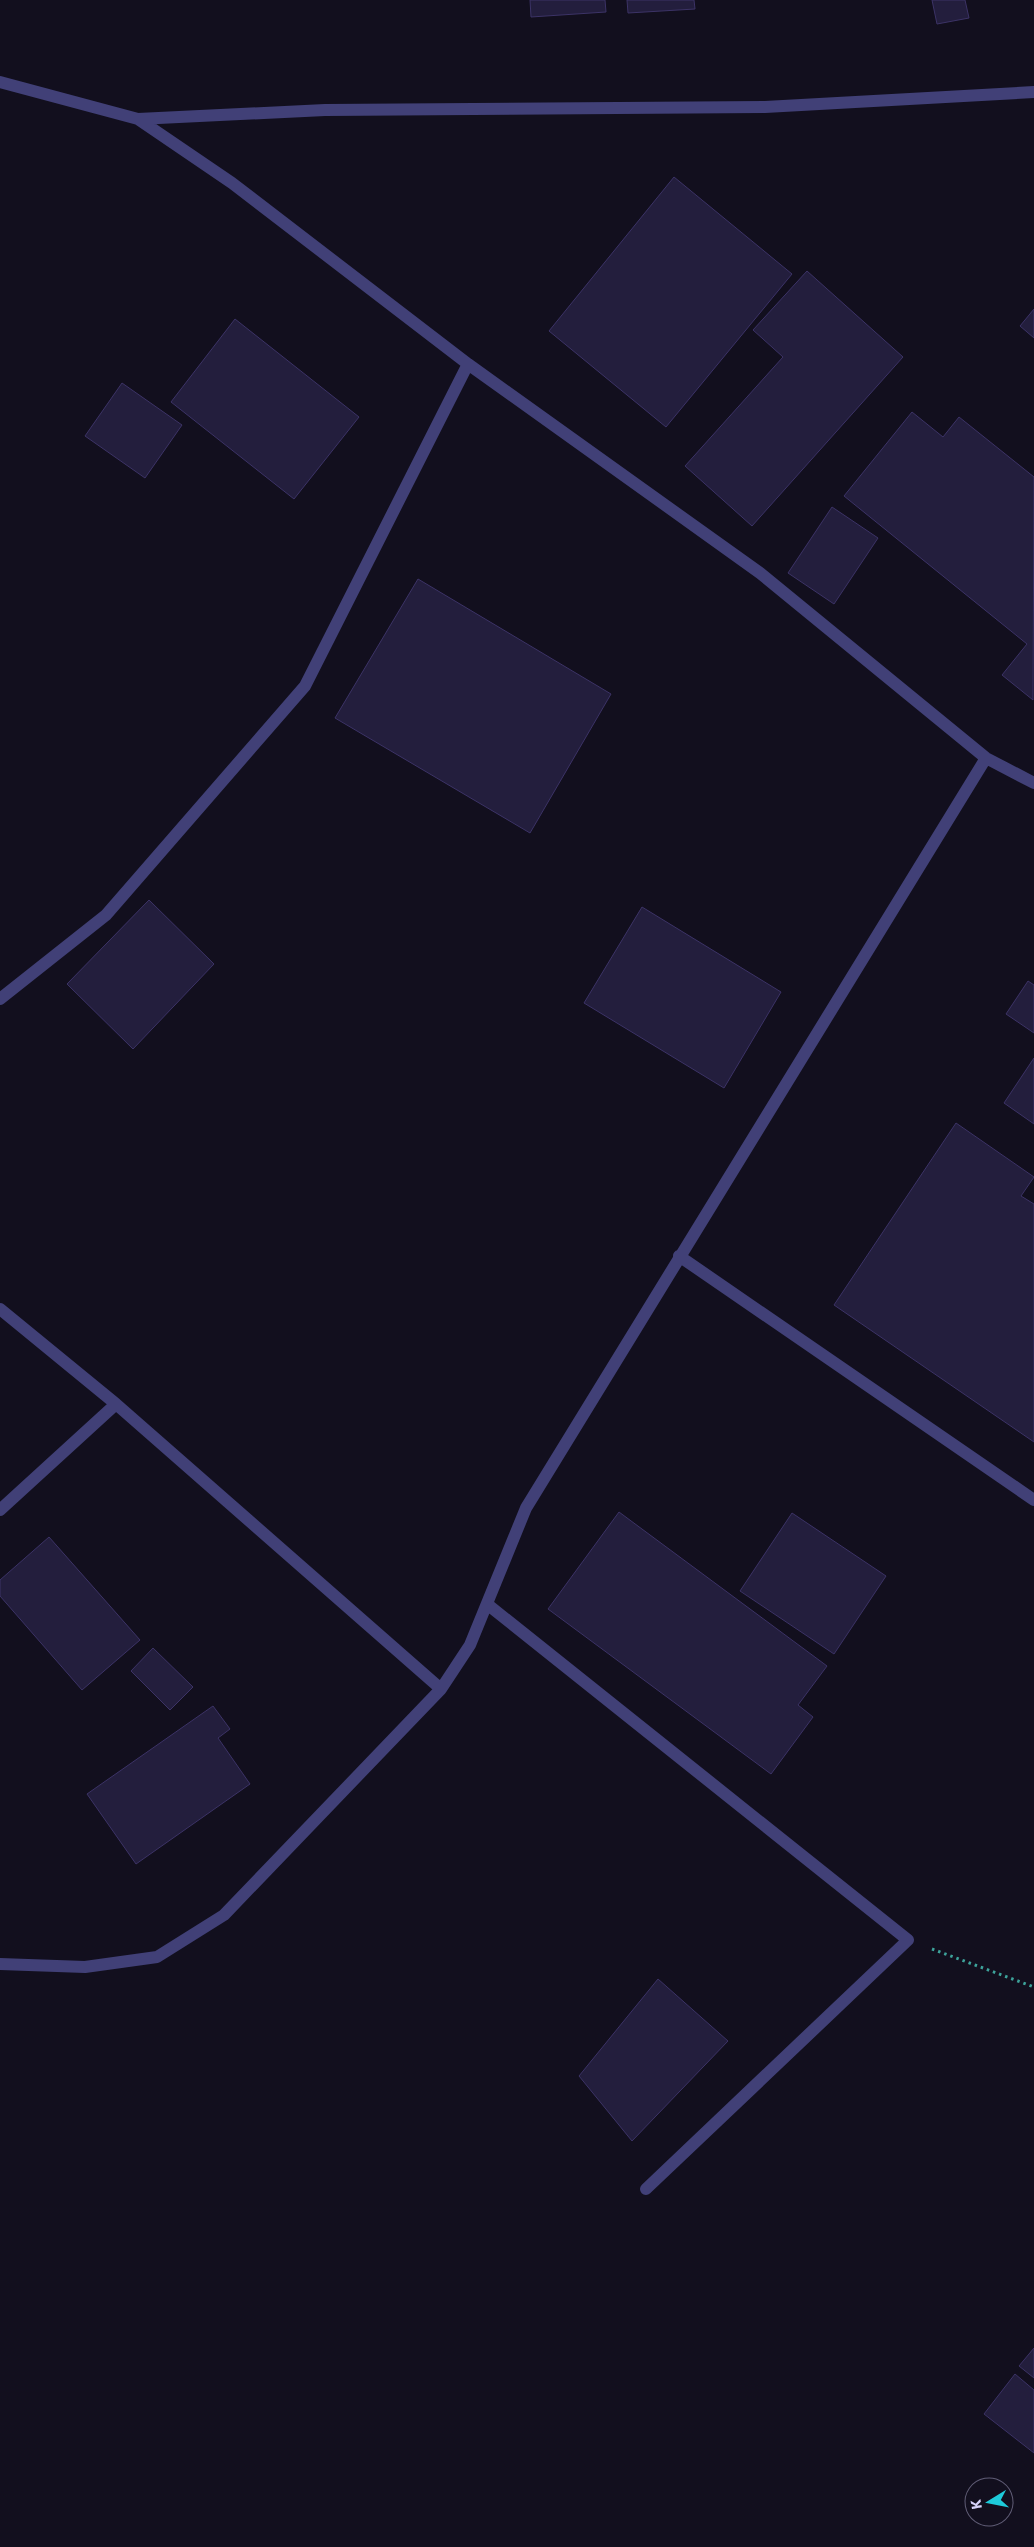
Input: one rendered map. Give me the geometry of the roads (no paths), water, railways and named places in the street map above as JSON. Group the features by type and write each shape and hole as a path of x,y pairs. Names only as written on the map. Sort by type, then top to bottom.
{"street":[{"path":"0,82 138,119 325,110 765,107 1034,92"},
{"path":"138,119 232,183 468,364 760,572 986,758 1034,783"},
{"path":"0,999 106,914 304,686 468,364"},
{"path":"0,1964 85,1967 157,1957 224,1915 441,1689 470,1645 526,1508 986,758"},
{"path":"679,1256 1034,1500"},
{"path":"0,1309 116,1404 441,1689"},
{"path":"0,1510 116,1404"},
{"path":"487,1604 908,1940 646,2188"}]}
